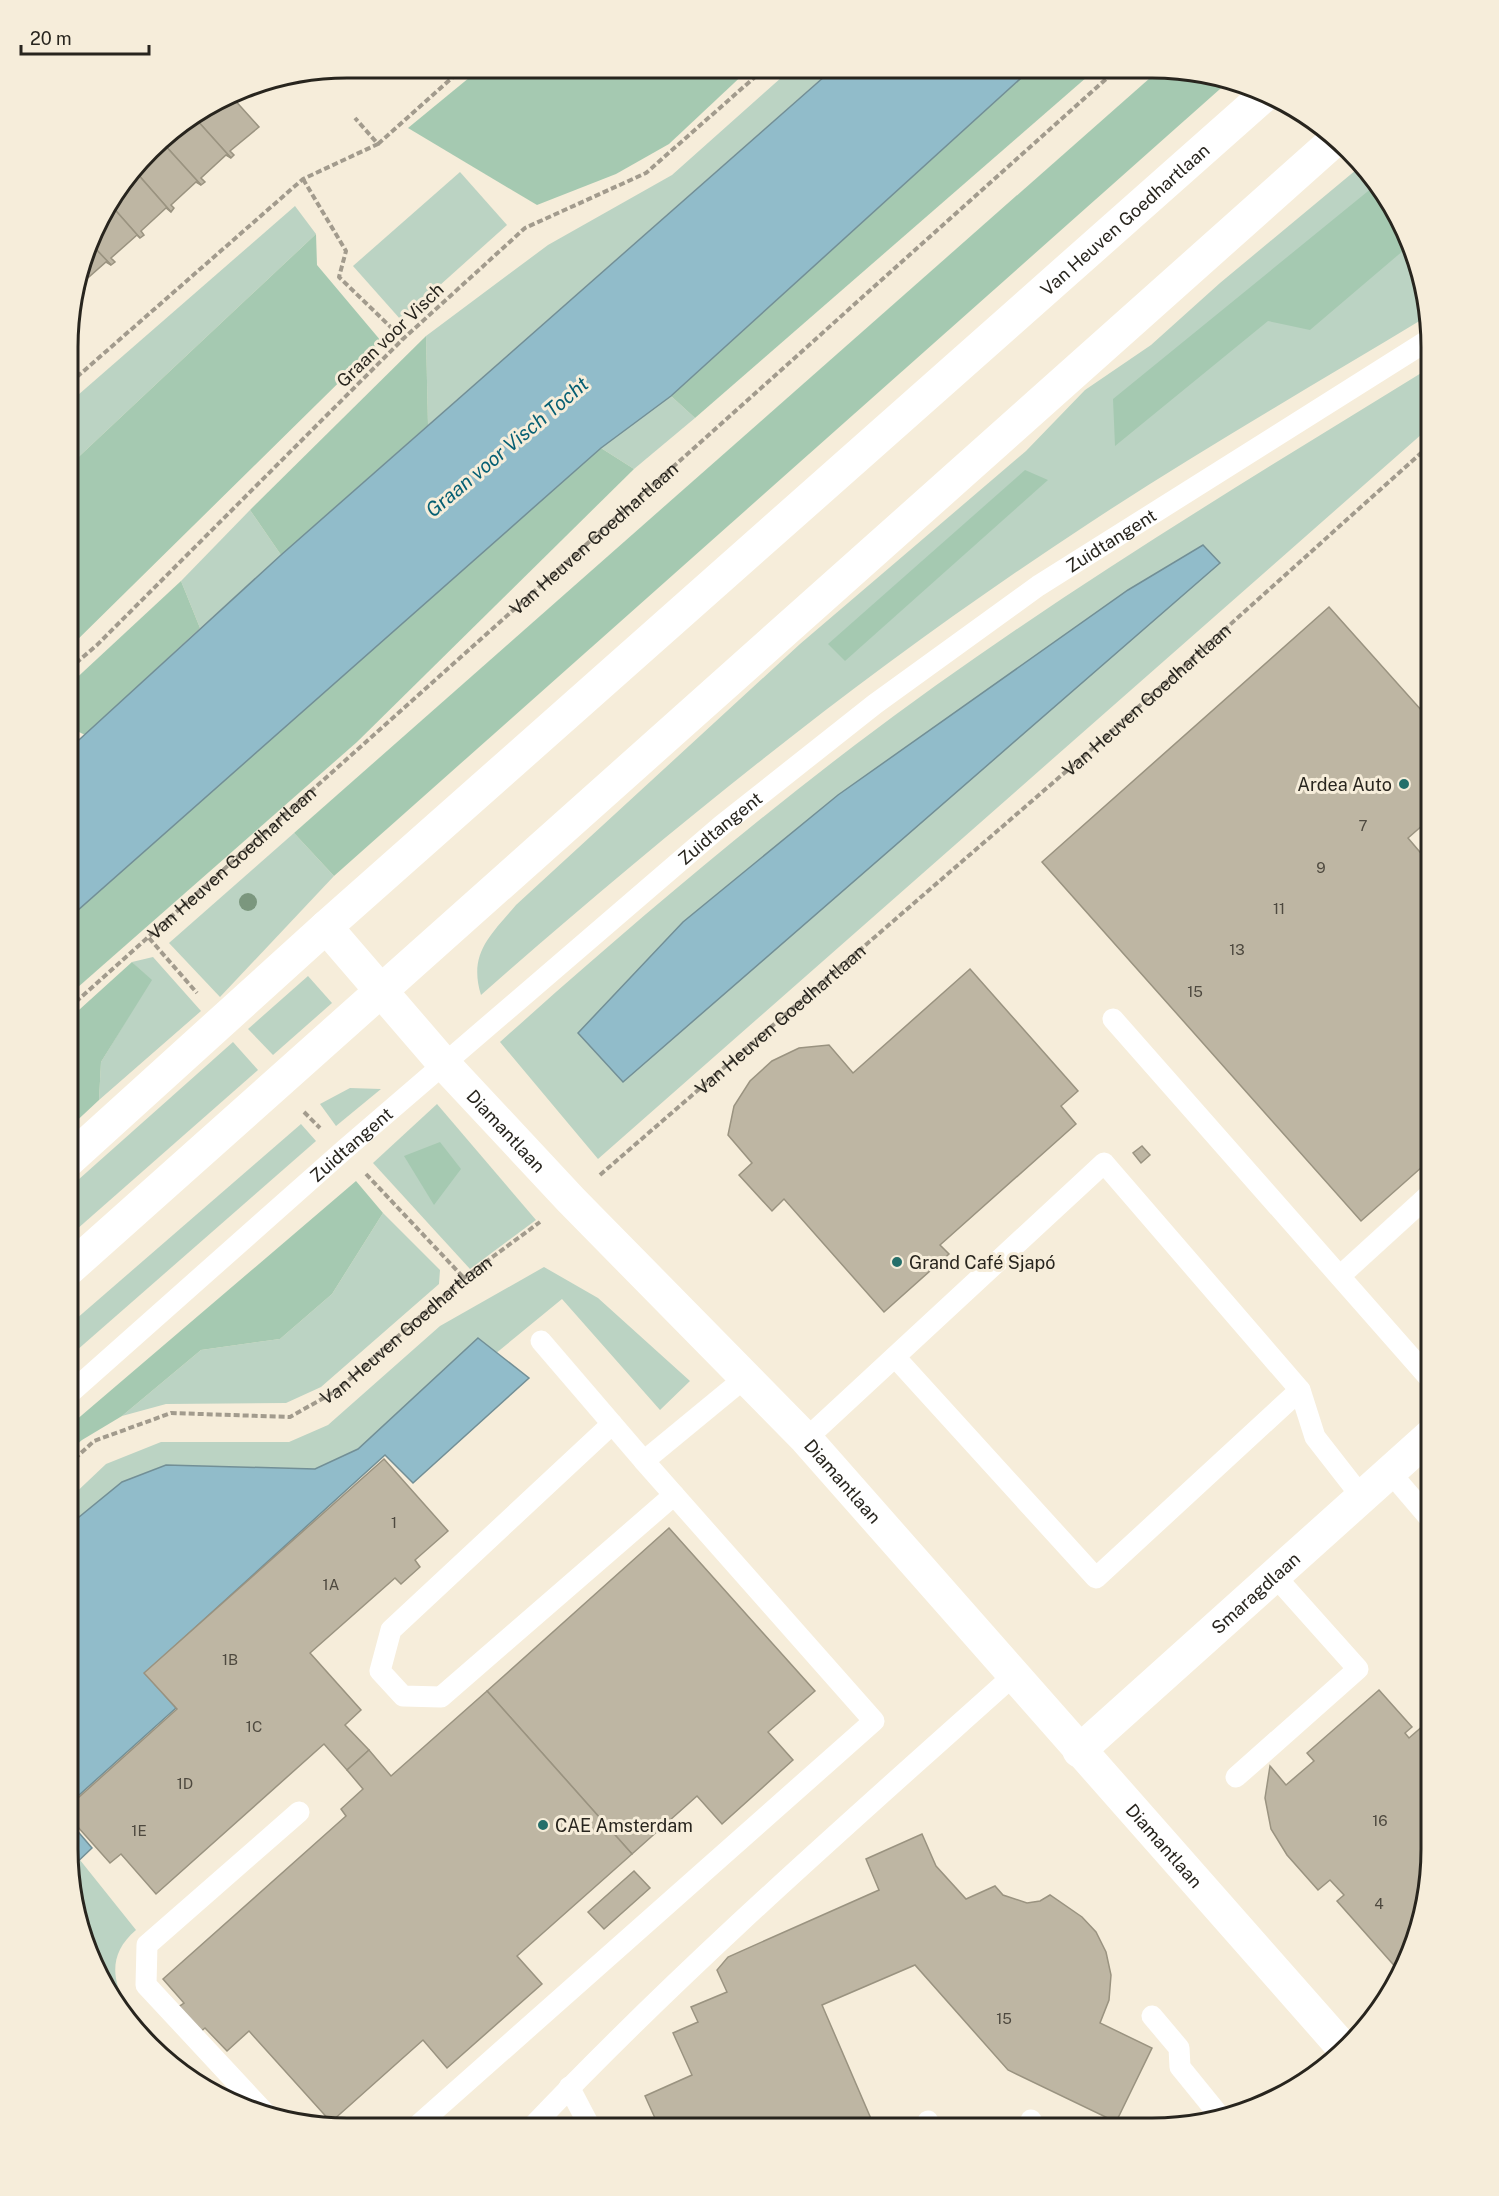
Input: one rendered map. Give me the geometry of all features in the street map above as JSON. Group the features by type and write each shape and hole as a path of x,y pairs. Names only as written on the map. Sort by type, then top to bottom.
{"main road":[{"name":"Van Heuven Goedhartlaan","path":"78,1152 326,927 1259,100"},
{"path":"78,1261 379,990 1330,145"},
{"name":"Diamantlaan","path":"326,927 444,1064 571,1200 806,1439 1338,2043"},
{"name":"Smaragdlaan","path":"1080,1751 1421,1444"}],"lane":[{"name":"Zuidtangent","path":"78,1386 444,1064 722,825 875,704 1038,586 1421,345"},
{"path":"1113,1019 1421,1369"},
{"path":"806,1439 1104,1163 1300,1389 1315,1437 1361,1496"},
{"path":"1340,1276 1421,1202"},
{"path":"426,2118 874,1721 541,1341"},
{"path":"895,1357 1096,1578 1300,1389"},
{"path":"644,1461 746,1377"},
{"path":"612,1424 391,1630 380,1671 403,1696 441,1697 674,1495"},
{"path":"1389,1471 1421,1508"},
{"path":"1236,1777 1358,1669 1274,1575"},
{"path":"540,2118 616,2038 803,1864 1014,1676"},
{"path":"255,2102 146,1985 147,1945 299,1812"},
{"path":"1152,2016 1179,2048 1180,2067 1215,2111"},
{"path":"569,2087 585,2118"}],"path":[{"name":"Graan voor Visch","path":"78,661 97,645 402,339 525,228 646,173 754,78"},
{"name":"Van Heuven Goedhartlaan","path":"78,1000 1107,78"},
{"path":"78,376 303,179 378,144 450,79"},
{"path":"355,117 378,144"},
{"path":"303,179 346,250 339,277 402,339"},
{"name":"Van Heuven Goedhartlaan","path":"78,1456 94,1441 171,1413 290,1417 336,1391 465,1278 571,1200 1085,755 1421,453"}],"green space":[{"path":"469,78 739,78 669,144 616,174 537,205 408,128"},
{"path":"781,78 822,78 428,425 426,336 548,245 672,175"},
{"path":"1021,78 1086,78 695,418 671,396"},
{"path":"1150,78 1187,80 1222,87 334,876 294,833"},
{"path":"1355,171 1376,197 1401,244 1412,277 1420,321 1132,495 932,631 777,748 702,808 627,869 481,995 477,967 480,956 491,936 516,905 800,644 1026,451 1085,390 1151,345 1220,283"},
{"path":"460,172 507,225 401,320 353,266"},
{"path":"1370,189 1385,212 1403,250 1310,330 1268,321 1115,446 1113,399"},
{"path":"295,206 316,234 78,457 78,395"},
{"path":"316,234 317,265 381,341 78,639 78,457"},
{"path":"426,336 428,425 281,555 250,510"},
{"path":"1421,373 1421,435 598,1159 500,1042 719,853 855,745 995,644 1211,503","holes":["1128,590 623,1082 578,1033 683,922 838,795"]},
{"path":"671,396 695,418 634,469 601,448"},
{"path":"601,448 634,469 357,742 78,987 78,910"},
{"path":"1025,470 1048,480 845,661 828,644"},
{"path":"250,510 281,555 200,628 181,581"},
{"path":"181,581 200,628 85,735 78,732 78,677"},
{"path":"294,833 334,876 220,997 169,943"},
{"path":"153,957 201,1011 99,1100 101,1062 151,980 132,962"},
{"path":"132,962 152,980 101,1062 99,1100 78,1120 78,1011"},
{"path":"308,976 332,1003 273,1055 248,1029"},
{"path":"233,1042 258,1070 78,1228 78,1180"},
{"path":"350,1088 381,1089 336,1126 320,1104"},
{"path":"437,1104 536,1220 470,1269 373,1163"},
{"path":"301,1124 316,1141 78,1349 78,1317"},
{"path":"440,1142 461,1169 434,1205 404,1156"},
{"path":"356,1181 383,1213 332,1294 280,1339 201,1350 122,1416 78,1443 78,1418"},
{"path":"383,1213 440,1270 439,1284 321,1387 286,1403 166,1404 122,1416 201,1350 280,1339 332,1294"},
{"path":"544,1267 598,1298 690,1381 660,1410 562,1299 495,1354 478,1338 358,1449 315,1469 166,1465 122,1482 78,1518 78,1491 106,1464 161,1442 289,1442 328,1425 440,1326"},
{"path":"79,1861 136,1930 122,1945 116,1961 116,1977 124,2000 98,1952 92,1936 83,1902"}],"water":[{"name":"Graan voor Visch Tocht","path":"823,78 1021,78 671,396 601,448 78,910 78,741 281,555"},
{"path":"1203,545 1220,563 623,1082 578,1033 683,922 838,795 1128,590"},
{"path":"478,1338 529,1378 413,1483 385,1455 145,1673 176,1708 78,1796 78,1518 122,1482 166,1465 315,1469 358,1449"},
{"path":"78,1832 92,1848 79,1861"}],"building":[{"path":"236,102 259,127 230,151 234,155 231,158 199,122"},
{"path":"199,122 231,158 226,155 201,178 205,182 201,185 167,147"},
{"path":"167,147 201,185 196,182 171,205 174,208 171,212 139,176"},
{"path":"139,176 171,212 166,208 141,231 144,235 140,238 115,210"},
{"path":"115,210 140,238 137,235 111,258 115,262 111,265 96,249"},
{"path":"96,249 111,265 106,262 86,279"},
{"path":"1329,607 1421,710 1421,827 1408,838 1421,853 1421,1168 1361,1221 1042,862"},
{"path":"970,969 1078,1091 1061,1106 1076,1124 940,1245 949,1254 884,1312 784,1199 772,1211 739,1175 752,1163 728,1135 734,1106 750,1081 772,1061 799,1048 829,1045 853,1073"},
{"path":"1142,1146 1150,1155 1141,1163 1133,1153"},
{"path":"384,1459 448,1531 415,1560 420,1567 401,1584 395,1578 310,1653 361,1710 345,1725 369,1750 347,1770 324,1744 156,1894 121,1854 110,1863 78,1827 78,1798 177,1709 144,1673"},
{"path":"669,1528 815,1691 768,1732 793,1760 722,1824 697,1796 632,1854 487,1691"},
{"path":"1379,1690 1412,1727 1405,1733 1409,1738 1421,1728 1419,1884 1407,1936 1394,1966 1337,1901 1344,1895 1330,1880 1318,1890 1287,1855 1271,1829 1265,1798 1270,1766 1286,1785 1314,1761 1307,1753"},
{"path":"487,1691 632,1854 517,1956 542,1984 447,2068 423,2040 336,2117 326,2117 249,2031 227,2051 205,2028 199,2033 177,2008 184,2003 163,1979 346,1816 341,1809 363,1789 347,1770 369,1750 391,1776"},
{"path":"922,1834 936,1866 966,1899 995,1886 1003,1895 1027,1903 1040,1901 1050,1895 1082,1917 1096,1932 1106,1952 1111,1975 1109,2000 1100,2023 1152,2048 1118,2118 1108,2118 1008,2070 915,1965 822,2005 871,2118 655,2118 645,2096 692,2075 673,2033 698,2022 691,2007 727,1992 717,1970 728,1957 879,1890 866,1859"},
{"path":"634,1871 650,1888 604,1929 588,1912"}],"place":[{"name":"Ardea Auto","path":"1404,784"},
{"name":"Grand Café Sjapó","path":"897,1262"},
{"name":"CAE Amsterdam","path":"543,1825"}]}
